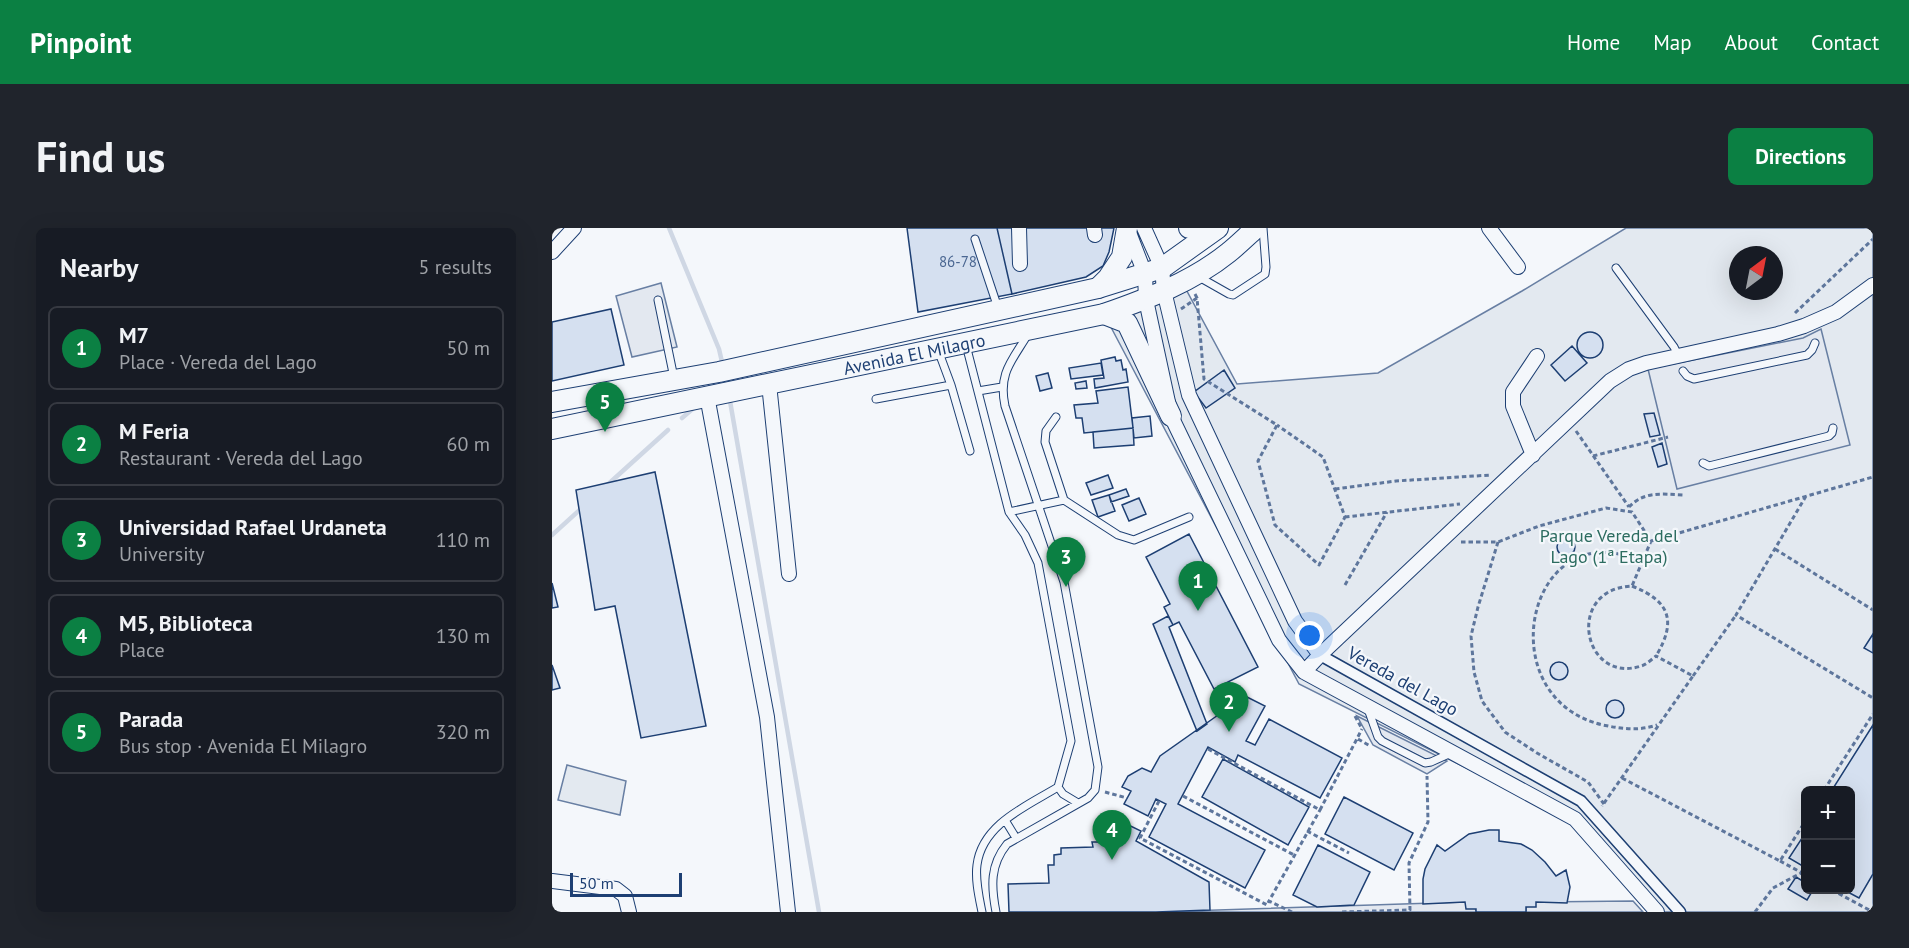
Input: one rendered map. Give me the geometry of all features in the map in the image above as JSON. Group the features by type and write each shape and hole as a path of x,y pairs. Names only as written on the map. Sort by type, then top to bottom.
{"main road":[{"path":"1098,288 1122,257 1127,228"},
{"path":"1188,228 1197,228"},
{"name":"Avenida El Milagro","path":"552,402 719,372 1098,288 1154,271 1218,228"},
{"name":"Avenida El Milagro","path":"552,429 1104,314 1146,300 1195,274 1227,254 1256,228"},
{"path":"1104,314 1127,323 1171,416"}],"street":[{"path":"552,252 574,228"},
{"path":"1019,228 1020,264"},
{"path":"1127,228 1154,271"},
{"path":"1144,228 1154,271 1146,300 1171,416 1279,640 1304,672 1575,819 1657,912"},
{"path":"1489,228 1518,267"},
{"name":"Vereda del Lago","path":"1154,271 1164,291 1189,395 1295,621 1320,655 1581,801 1680,912"},
{"path":"1304,672 1610,381 1629,369 1678,355 1778,334 1804,326 1836,312 1873,285"},
{"path":"1533,455 1513,406 1512,398 1513,392 1537,356"},
{"path":"769,384 789,574"},
{"path":"707,396 767,717 788,912"},
{"path":"552,881 616,889 625,896 629,912"}],"lane":[{"path":"1195,274 1233,295 1263,276 1266,267 1263,228"},
{"path":"975,239 998,310"},
{"path":"1616,268 1678,355"},
{"path":"658,300 674,380"},
{"path":"996,912 993,887 994,867 999,855 1008,843 1088,798 1095,790 1098,766 1064,582 1005,406 1002,387 1003,378 1031,329"},
{"path":"965,343 1009,512 1025,535 1038,563 1071,741 1058,787 1005,820 990,835 979,856 976,868 982,912"},
{"path":"1683,371 1694,379 1798,357 1807,355 1815,343"},
{"path":"937,348 951,385 970,451"},
{"path":"876,399 951,385"},
{"path":"978,391 1002,387"},
{"path":"1056,417 1046,431 1045,442 1064,500 1118,535 1134,540 1189,517"},
{"path":"1703,463 1709,466 1829,436 1833,428"},
{"path":"1009,512 1064,500"},
{"path":"1367,706 1378,737 1382,741 1425,763 1452,752"},
{"path":"1058,787 1063,794 1078,803"},
{"path":"1005,820 1016,838"}],"path":[{"path":"1791,316 1873,239"},
{"path":"1197,298 1204,379 1276,425 1323,457 1345,517 1319,566 1275,525 1258,461 1276,425"},
{"path":"1576,431 1629,507"},
{"path":"1593,456 1668,437"},
{"path":"1335,489 1396,481 1497,475"},
{"path":"1651,541 1873,477"},
{"path":"1624,511 1637,498 1650,495 1683,495"},
{"path":"1497,542 1471,636 1474,672 1482,701 1505,732 1588,782 1604,804 1736,615 1806,496"},
{"path":"1345,517 1466,504"},
{"path":"1456,542 1497,542 1539,526 1606,508 1632,512 1651,541"},
{"path":"1345,585 1387,512"},
{"path":"1632,586 1651,541"},
{"path":"1775,549 1873,610"},
{"path":"1642,562 1608,552 1583,554 1571,561 1543,591 1534,620 1534,642 1540,674 1548,689 1558,701 1582,719 1627,729 1645,729 1659,725"},
{"path":"1622,586 1632,586 1658,600 1668,623 1667,634 1656,656 1643,666 1628,669 1611,665 1598,655 1590,642 1588,625 1592,610 1603,596 1622,586"},
{"path":"1736,615 1873,698"},
{"path":"1656,656 1693,676"},
{"path":"1827,786 1873,714"},
{"path":"1159,801 1152,810 1140,838 1267,905 1362,729"},
{"path":"1358,739 1371,747"},
{"path":"1208,749 1320,810"},
{"path":"1342,912 1410,911 1409,863 1428,822 1427,776"},
{"path":"1622,778 1801,872"},
{"path":"1095,790 1127,798"},
{"path":"1183,796 1294,855"},
{"path":"1780,861 1801,828"},
{"path":"1307,831 1349,854"},
{"path":"1755,912 1773,888 1801,875"},
{"path":"1839,894 1873,912"},
{"path":"1269,901 1292,912"}],"green space":[{"name":"Parque Vereda del Lago (1ª Etapa)","path":"1626,228 1873,228 1873,912 1649,912 1566,818 1299,684 1104,314 1182,282 1237,384 1378,373 1522,291"},
{"path":"567,765 626,781 620,815 558,800"}],"shaded area":[{"path":"661,283 677,347 632,357 616,296"},
{"path":"1821,329 1850,445 1677,489 1648,369 1803,338"},
{"path":"1357,716 1447,761 1427,774 1373,745"},
{"path":"1633,901 1643,912 1526,912 1526,907 1536,902"},
{"path":"1465,902 1476,909 1476,912 1156,912"}],"building":[{"path":"907,228 997,228 1012,294 918,312"},
{"path":"997,228 1114,228 1109,252 1103,266 1086,277 1012,294"},
{"path":"611,309 624,365 552,381 552,322"},
{"path":"1590,332 1599,336 1603,345 1599,354 1590,358 1581,354 1577,345 1581,336"},
{"path":"1572,346 1587,363 1565,381 1551,365"},
{"path":"1115,357 1116,361 1121,360 1123,370 1126,369 1128,382 1095,388 1094,379 1104,378 1101,360"},
{"path":"1101,363 1103,375 1071,379 1069,368"},
{"path":"1224,370 1235,388 1206,408 1194,392"},
{"path":"1048,373 1052,388 1040,391 1036,376"},
{"path":"1086,381 1087,388 1076,389 1075,383"},
{"path":"1128,387 1133,428 1084,433 1082,418 1076,418 1074,405 1098,403 1096,391"},
{"path":"1654,413 1660,435 1650,437 1644,414"},
{"path":"1150,416 1152,436 1134,438 1132,418"},
{"path":"1133,428 1134,445 1094,448 1093,432"},
{"path":"1662,443 1667,464 1658,467 1652,447"},
{"path":"655,472 706,726 641,738 615,606 595,610 576,490"},
{"path":"1108,475 1113,488 1091,495 1086,483"},
{"path":"1126,489 1129,496 1111,502 1109,495"},
{"path":"1109,495 1115,511 1098,517 1092,500"},
{"path":"1139,498 1146,514 1129,521 1122,505"},
{"path":"1189,534 1258,667 1214,689 1179,622 1173,625 1164,607 1170,604 1146,557"},
{"path":"1562,538 1570,538 1575,543 1573,554 1562,556 1557,551 1557,543"},
{"path":"552,583 558,607 552,608"},
{"path":"1168,616 1173,625 1169,627 1207,724 1197,731 1153,624"},
{"path":"1873,634 1873,653 1864,648"},
{"path":"1555,662 1563,662 1568,667 1566,678 1555,680 1550,675 1550,667"},
{"path":"552,665 560,688 552,690"},
{"path":"1245,696 1265,706 1246,741 1255,745 1269,719 1342,758 1320,798 1238,755 1235,762 1208,747 1178,804 1265,850 1245,888 1149,837 1166,804 1156,799 1148,816 1124,804 1131,791 1122,787 1128,776 1142,768 1151,772 1160,756"},
{"path":"1611,700 1619,700 1624,705 1622,716 1611,718 1606,713 1606,705"},
{"path":"1873,725 1873,874 1859,898 1852,894 1855,894 1855,786 1835,786"},
{"path":"1223,759 1309,807 1288,845 1202,797"},
{"path":"1344,797 1413,833 1394,870 1325,834"},
{"path":"1112,817 1141,831 1136,841 1209,882 1210,910 1009,912 1008,884 1049,883 1048,865 1054,865 1054,855 1061,854 1061,848 1093,847 1092,842 1100,842"},
{"path":"1499,830 1499,841 1521,844 1532,850 1556,876 1566,870 1570,887 1567,903 1536,902 1536,907 1526,907 1526,912 1476,912 1476,909 1466,909 1465,902 1423,904 1425,869 1437,845 1445,851 1469,834"},
{"path":"1801,840 1801,865 1789,858"},
{"path":"1318,845 1370,872 1354,905 1317,907 1293,895"},
{"path":"1796,877 1801,880 1801,894 1811,894 1807,900 1788,889"}],"waterway":[{"path":"669,228 719,349 722,362"},
{"path":"730,401 819,912"},
{"path":"682,418 696,406"},
{"path":"605,487 668,430"},
{"path":"552,535 584,506"}],"place":[{"name":"Parada","path":"605,432"},
{"name":"Universidad Rafael Urdaneta","path":"1066,587"},
{"name":"M7","path":"1198,611"},
{"name":"M Feria","path":"1229,732"},
{"name":"M5, Biblioteca","path":"1112,860"}]}
